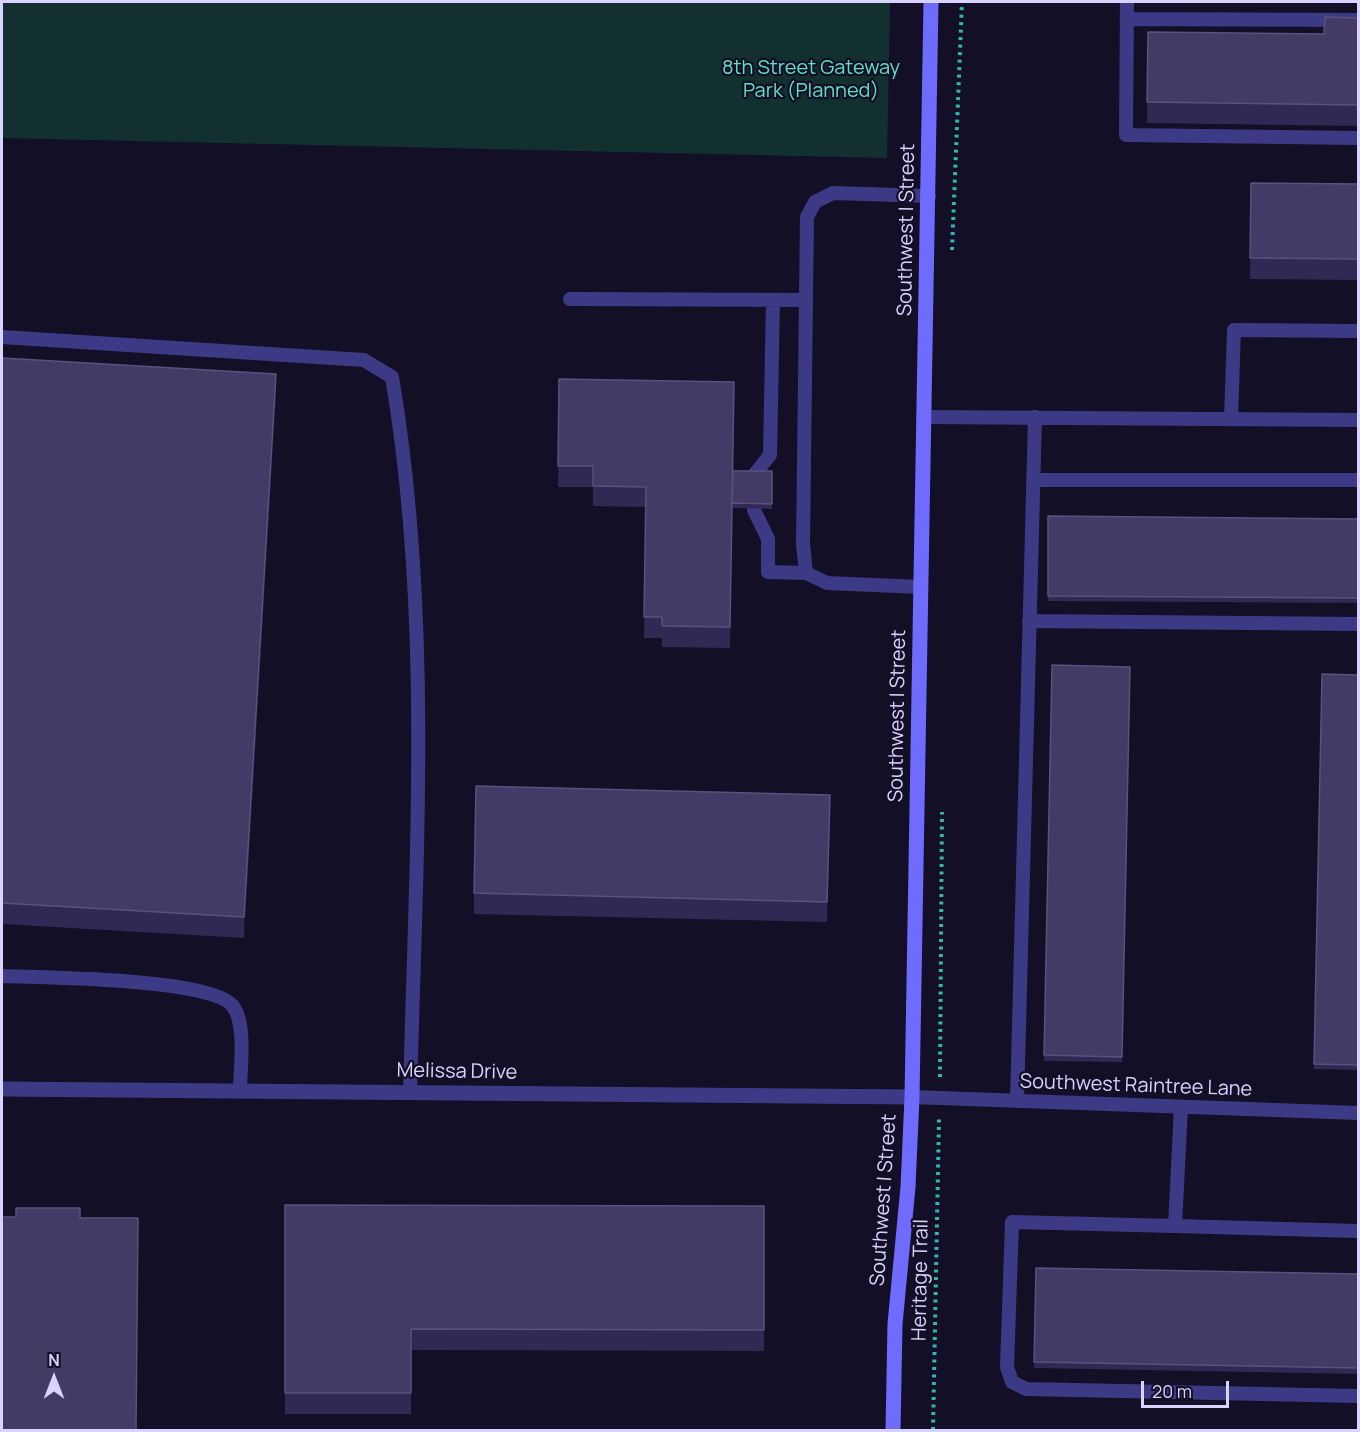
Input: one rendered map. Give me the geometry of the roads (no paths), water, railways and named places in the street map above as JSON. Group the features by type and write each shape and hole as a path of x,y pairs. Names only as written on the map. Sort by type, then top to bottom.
{"main road":[{"name":"Southwest I Street","path":"893,1431 896,1324 908,1187 912,1097 931,2"}],"street":[{"name":"Melissa Drive","path":"2,1089 912,1097"}],"lane":[{"path":"1127,2 1126,135 1359,138"},
{"path":"1126,19 1359,20"},
{"path":"806,573 802,544 807,217 814,202 833,193 929,196"},
{"path":"570,298 806,300"},
{"path":"773,300 771,455 754,475 754,510 768,539 768,572 806,573 826,583 921,587"},
{"path":"1231,419 1234,330 1359,331"},
{"path":"2,337 364,360 392,377 401,430 416,574 417,822 410,1093"},
{"path":"923,417 1359,420"},
{"path":"1017,1101 1035,417"},
{"path":"1033,480 1359,480"},
{"path":"1029,621 1359,624"},
{"path":"2,976 138,983 215,994 233,1006 242,1029 240,1091"},
{"name":"Southwest Raintree Lane","path":"912,1097 1359,1113"},
{"path":"1175,1226 1181,1107"},
{"path":"1359,1231 1012,1222 1007,1367 1012,1382 1026,1389 1359,1396"}],"park label":[{"name":"8th Street Gateway Park (Planned)","path":"811,80"}]}
